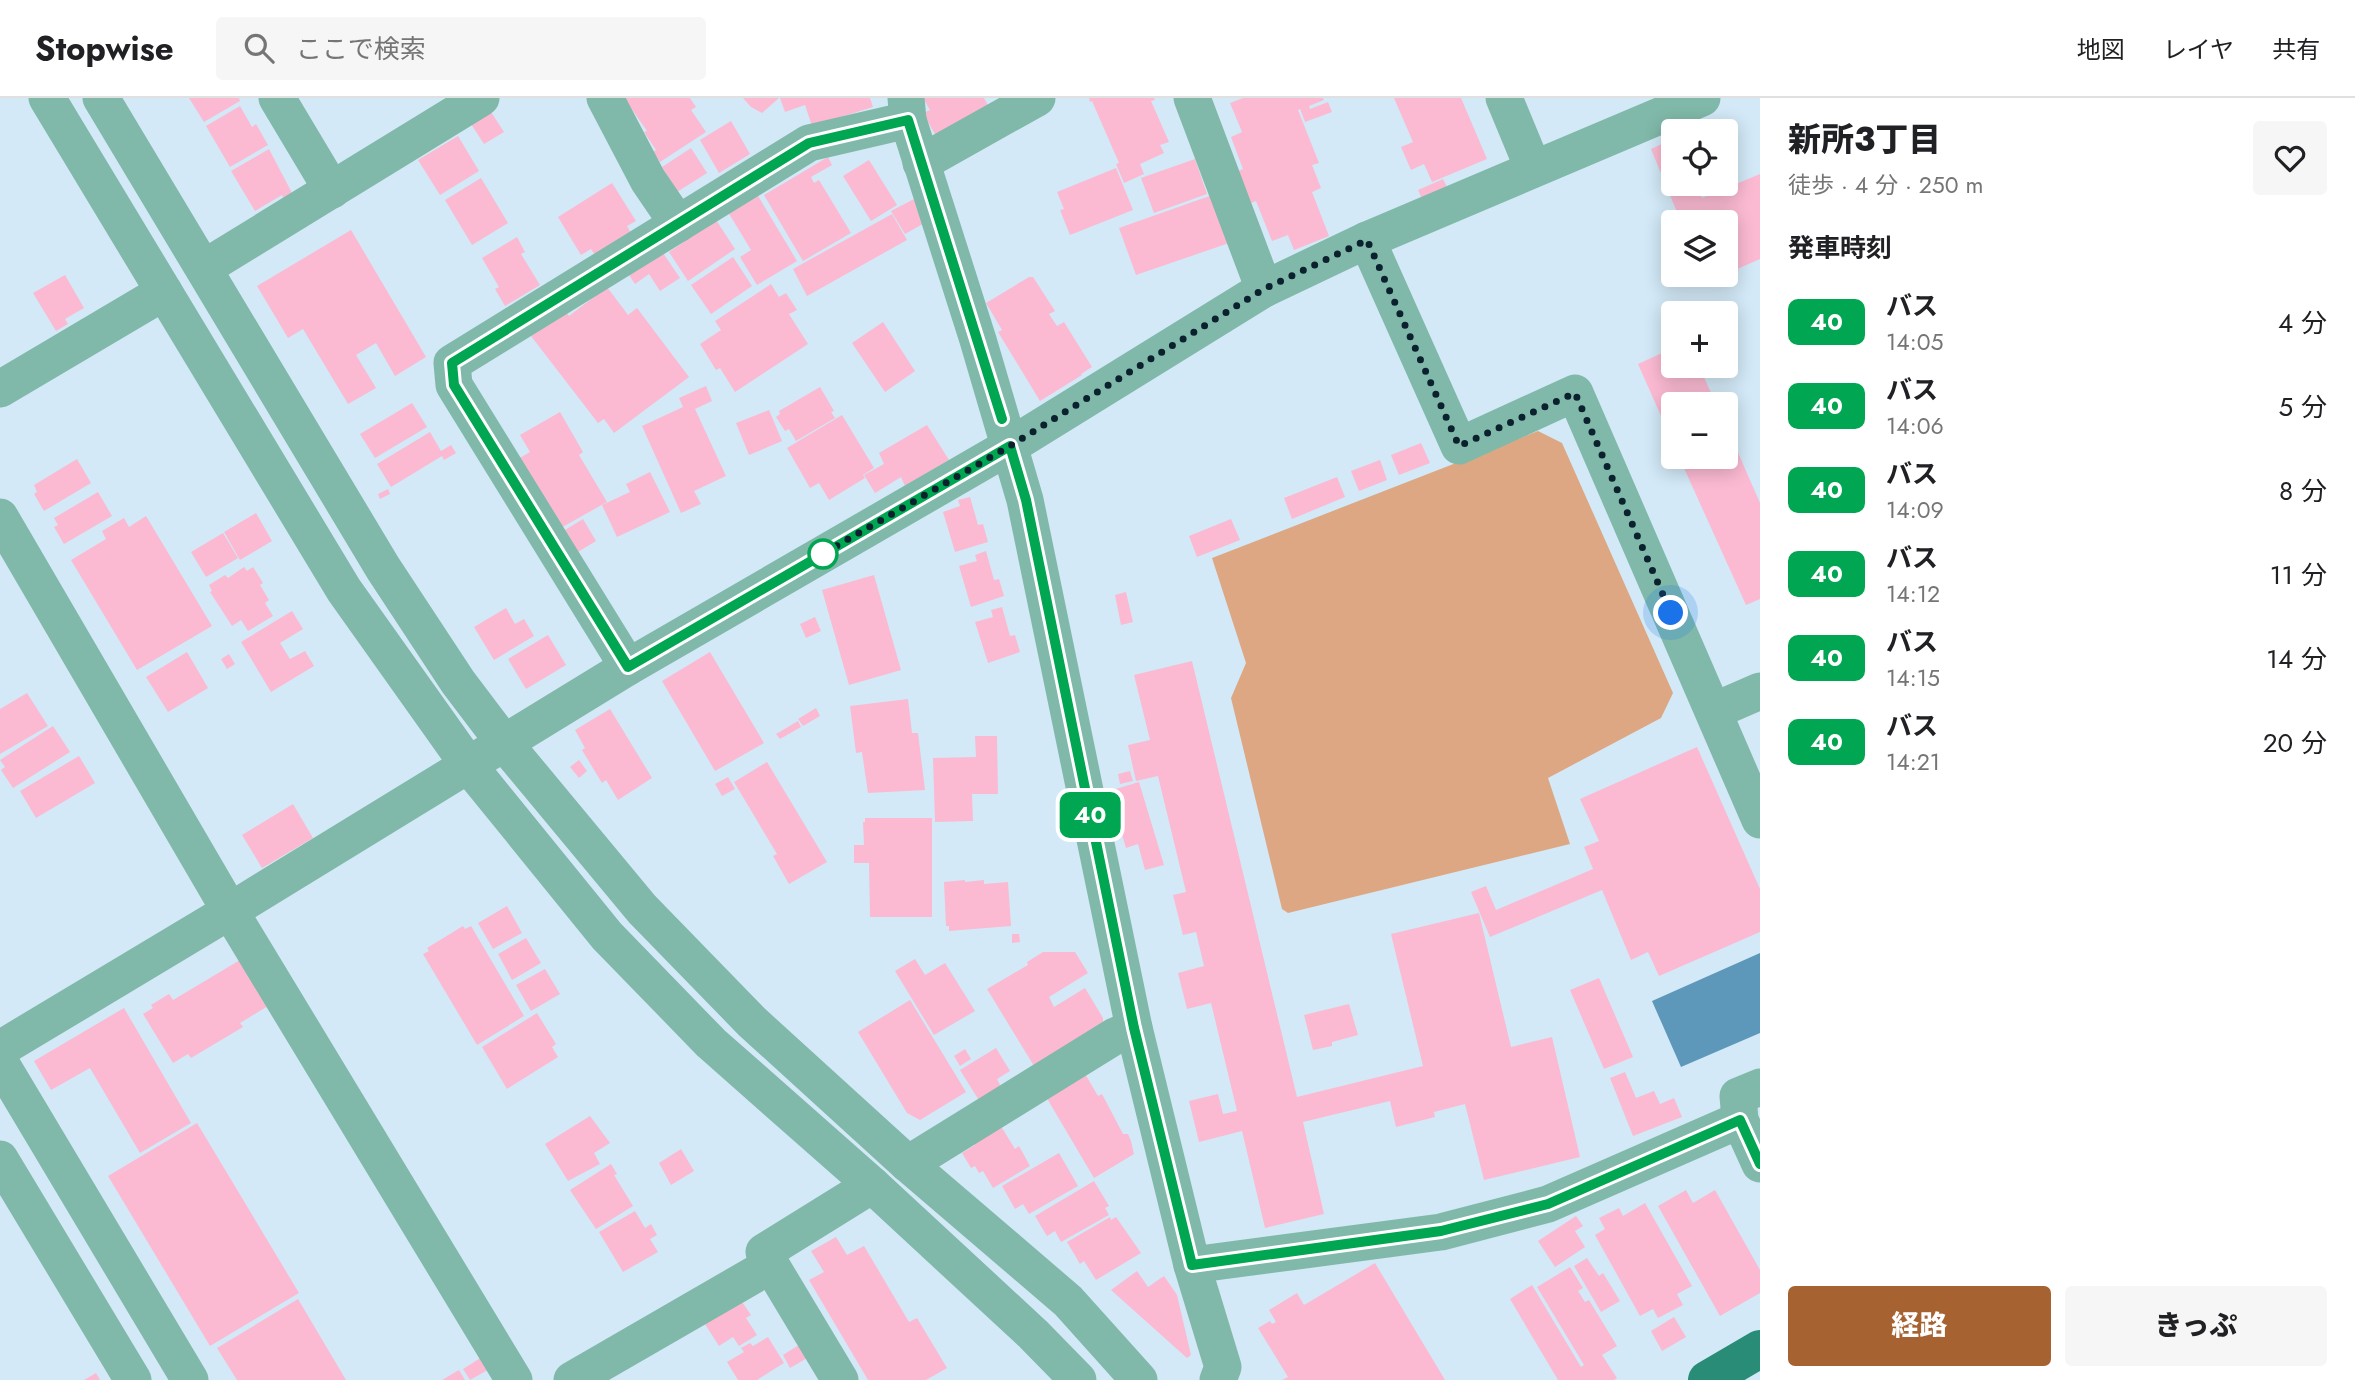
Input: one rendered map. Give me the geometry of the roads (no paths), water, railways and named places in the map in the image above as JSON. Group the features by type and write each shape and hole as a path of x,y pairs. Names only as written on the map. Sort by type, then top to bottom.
{"main road":[{"path":"1707,1380 1760,1349"}],"street":[{"path":"47,98 344,590 469,766 607,936 710,1042 872,1185 1033,1334 1078,1380"},
{"path":"101,98 383,568 458,682 505,744 642,909 752,1022 908,1164 1068,1301 1139,1380"},
{"path":"277,98 332,190"},
{"path":"204,268 481,98"},
{"path":"605,98 648,180 678,224"},
{"path":"921,163 1037,98"},
{"path":"1192,98 1223,174 1264,289"},
{"path":"1504,98 1533,168"},
{"path":"0,1049 628,667 1010,446 1264,289 1367,240 1702,98"},
{"path":"628,667 454,385 452,363 809,143 907,109 921,163 1026,500 1134,1028 1192,1265 1223,1367 1218,1380"},
{"path":"1367,240 1459,446 1575,393 1760,820"},
{"path":"0,389 164,292"},
{"path":"0,517 230,911 514,1380"},
{"path":"1714,711 1760,691"},
{"path":"908,1164 1103,1043 1134,1028"},
{"path":"0,1062 190,1380"},
{"path":"1760,1087 1738,1096 1740,1120 1760,1164"},
{"path":"1192,1265 1441,1231 1548,1204 1740,1120"},
{"path":"0,1159 133,1380"},
{"path":"840,1380 764,1252 872,1185"},
{"path":"572,1380 771,1265"}],"water":[{"path":"1760,953 1760,1033 1681,1067 1652,1001"}]}
